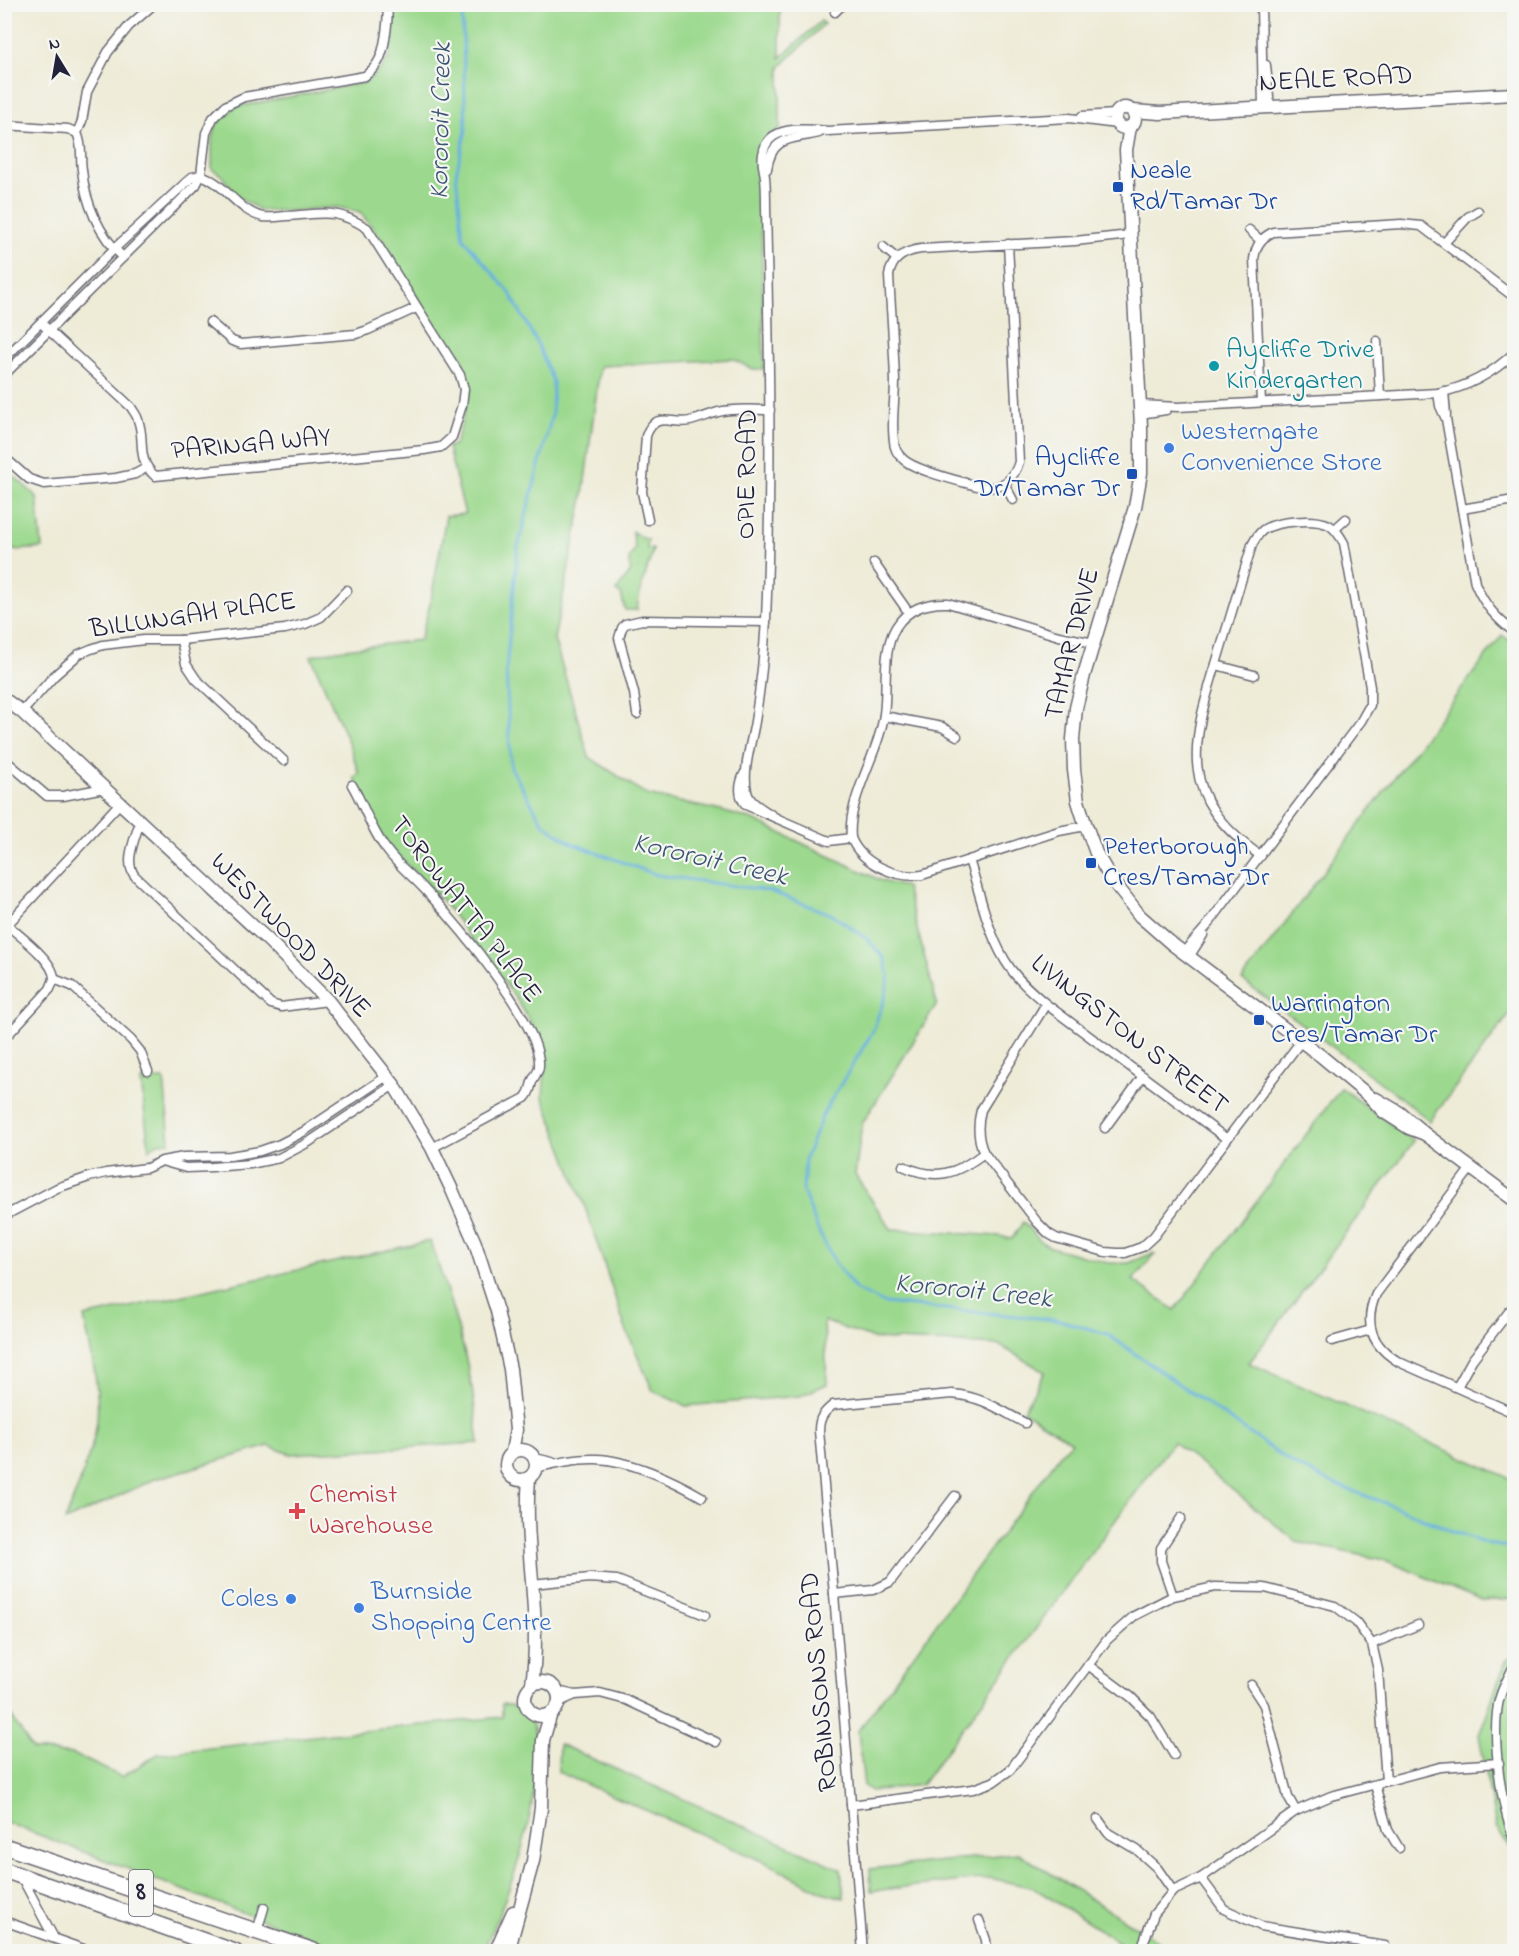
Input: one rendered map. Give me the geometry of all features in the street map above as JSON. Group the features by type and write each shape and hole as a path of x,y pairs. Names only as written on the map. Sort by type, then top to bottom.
{"highway":[{"name":"8","path":"4,1846 317,1952"},
{"name":"8","path":"4,1870 235,1952"}],"street":[{"path":"77,133 82,121 87,92 108,52 129,26 154,4"},
{"path":"4,375 196,184 201,175 206,133 213,118 225,106 244,97 365,76 380,60 384,44 387,4"},
{"path":"835,12 843,4"},
{"path":"1261,4 1266,108"},
{"name":"NEALE ROAD","path":"777,139 828,131 1070,118 1094,114 1125,120 1160,113 1515,94"},
{"name":"TAMAR DRIVE","path":"1125,120 1142,455 1139,490 1076,708 1073,739 1076,786 1084,823 1103,865 1129,904 1153,927 1369,1096 1400,1113 1515,1200"},
{"path":"4,125 68,129 77,133 82,143 81,161 84,187 95,219 114,249 123,257"},
{"name":"OPIE ROAD","path":"777,139 770,153 765,178 770,410 766,622 760,692 746,768 744,795 776,818 829,841 851,838"},
{"path":"4,359 114,249 192,177 201,175 209,178 252,214 266,218 331,212 349,217 367,228 416,308 356,334 241,344 232,341 210,322"},
{"path":"1444,243 1468,217 1478,211"},
{"path":"1261,402 1255,253 1260,240 1274,232 1408,224 1421,226 1515,297"},
{"path":"1250,230 1260,240"},
{"path":"1008,244 1020,453 1012,477 1004,483 985,487 916,467 903,460 895,447 893,434 895,381 890,270 897,259 907,252 921,249 1008,244 1130,238"},
{"path":"883,247 897,259"},
{"name":"PARINGA WAY","path":"41,323 131,407 139,420 146,468 155,476 413,452 441,447 452,437 462,405 464,388 460,375 416,308"},
{"path":"1377,341 1380,396"},
{"path":"1140,410 1441,392 1463,387 1490,374 1515,352"},
{"path":"1441,392 1440,406 1446,418 1472,571 1480,595 1492,614 1515,632"},
{"path":"648,520 642,492 646,436 648,429 654,423 666,419 692,421 730,410 770,410"},
{"path":"4,457 29,479 44,484 116,478 135,474 146,468"},
{"path":"1004,483 1013,500"},
{"path":"1462,509 1515,500"},
{"path":"1335,529 1346,519"},
{"path":"1187,955 1207,926 1261,856 1361,721 1370,705 1370,687 1346,551 1335,529 1320,523 1279,524 1262,530 1256,537 1216,665 1197,736 1197,767 1209,803 1218,819 1241,842 1261,856"},
{"path":"874,563 909,613"},
{"name":"BILLUNGAH PLACE","path":"22,712 54,676 79,654 91,648 144,640 181,640 285,629 321,617 347,590"},
{"path":"1084,823 1067,826 1059,831 922,875 904,876 868,860 857,850 851,838 852,814 881,731 884,716 888,645 896,627 909,613 929,604 948,603 1093,646"},
{"path":"637,714 634,693 619,645 619,632 625,624 642,620 766,622"},
{"path":"181,640 186,664 196,679 284,760"},
{"path":"1216,665 1254,675"},
{"name":"WESTWOOD DRIVE","path":"4,699 22,712 269,941 328,1001 390,1080 432,1148 475,1243 497,1311 510,1370 516,1430 529,1467 510,1476 506,1466 507,1458 512,1452 516,1430"},
{"path":"884,716 942,727 957,736"},
{"path":"4,759 47,796 63,796 104,788"},
{"name":"TOROWATTA PLACE","path":"352,785 387,852 427,892 496,977 527,1024 538,1054 538,1071 529,1095 432,1148"},
{"path":"4,1039 50,989 54,979 48,962 6,924 120,803"},
{"path":"140,821 130,860 130,869 135,876 271,1004 278,1007 328,1001"},
{"name":"LIVINGSTON STREET","path":"969,861 1001,954 1022,982 1046,1004 1227,1139"},
{"path":"54,979 72,986 131,1040 140,1052 148,1071"},
{"path":"1046,1004 981,1110 978,1135 984,1153 1036,1222 1048,1234 1062,1241 1117,1253 1134,1250 1148,1242 1301,1041"},
{"path":"1105,1128 1143,1076"},
{"path":"162,1161 186,1168 250,1164 279,1158 309,1142 390,1080"},
{"path":"4,1216 57,1188 106,1173 147,1168 162,1161 184,1157 230,1156 260,1151 280,1144 390,1080"},
{"path":"903,1166 925,1173 952,1173 984,1153"},
{"path":"1471,1168 1376,1294 1370,1312 1371,1330 1378,1344 1390,1357 1515,1413"},
{"path":"1456,1387 1472,1360 1511,1309"},
{"path":"1332,1341 1371,1330"},
{"name":"ROBINSONS ROAD","path":"863,1952 819,1419 834,1405 952,1394 970,1396 990,1403 1024,1423"},
{"path":"512,1452 522,1449 529,1467 527,1506 536,1657 532,1684 525,1696 527,1708 543,1740"},
{"path":"529,1467 555,1462 597,1459 623,1463 686,1488 702,1497"},
{"path":"834,1594 873,1590 890,1582 956,1496"},
{"path":"1173,1596 1161,1562 1161,1548 1180,1518"},
{"path":"532,1584 590,1578 617,1580 705,1615"},
{"path":"851,1805 972,1789 993,1782 1010,1770 1107,1640 1134,1616 1173,1596 1215,1587 1265,1587 1335,1606 1356,1622 1372,1644 1378,1670 1386,1781"},
{"path":"1372,1644 1418,1625"},
{"path":"508,1952 532,1861 541,1808 543,1740 554,1692 536,1657"},
{"path":"1089,1665 1131,1697 1151,1716 1174,1755"},
{"path":"1515,1666 1502,1691 1497,1720 1499,1763 1506,1813 1515,1839"},
{"path":"532,1684 538,1682 554,1692 576,1695 600,1694 626,1700 716,1742"},
{"path":"1251,1685 1264,1705 1288,1797 1296,1811"},
{"path":"531,1712 540,1716 551,1713"},
{"path":"1140,1952 1154,1914 1173,1891 1201,1878 1296,1811 1331,1796 1440,1767 1499,1763"},
{"path":"1375,1785 1388,1830 1399,1848"},
{"path":"1098,1819 1108,1833 1137,1850 1157,1868 1173,1891"},
{"path":"21,1876 54,1938"},
{"path":"1201,1878 1224,1909 1261,1926 1385,1946"},
{"path":"495,1952 504,1929 522,1896"},
{"path":"257,1931 264,1908"},
{"path":"979,1920 986,1940 987,1952"},
{"path":"4,1922 92,1952"}],"green space":[{"path":"392,5 780,5 780,58 821,21 824,24 780,67 780,128 768,136 760,157 764,369 753,369 732,359 600,366 582,503 554,639 589,757 647,795 753,820 882,881 906,887 937,1004 862,1124 855,1175 891,1229 999,1236 1012,1239 1023,1222 1040,1241 1050,1247 1108,1263 1129,1263 1153,1253 1155,1254 1133,1280 1175,1310 1341,1088 1414,1141 1249,1363 1514,1480 1514,1599 1482,1601 1385,1560 1297,1542 1173,1442 921,1785 871,1791 864,1786 858,1731 1061,1453 1072,1442 1023,1411 1045,1372 999,1345 874,1339 824,1321 827,1384 800,1396 686,1406 653,1391 625,1327 586,1210 543,1097 545,1066 539,1036 513,994 438,895 386,844 354,777 359,774 349,744 311,656 337,650 420,640 431,600 446,516 465,514 448,447 455,444 463,419 467,394 466,377 383,241 360,212 337,207 292,211 260,210 238,197 221,175 212,169 212,138 217,124 235,107 363,83 377,73 389,58"},
{"path":"4,467 37,497 42,548 5,551"},
{"path":"632,531 648,539 647,549 653,549 637,610 625,610 621,594 616,591 631,571 629,559 635,549"},
{"path":"1502,635 1514,644 1514,1008 1430,1121 1242,980"},
{"path":"164,1079 170,1142 157,1143 149,1150 141,1080"},
{"path":"430,1241 463,1347 472,1390 479,1443 290,1454 269,1446 155,1479 65,1521 88,1459 97,1422 97,1392 84,1317"},
{"path":"1514,1653 1514,1854 1496,1827 1479,1735 1506,1661"},
{"path":"502,1704 520,1709 531,1720 535,1733 534,1788 527,1830 515,1872 483,1951 343,1951 5,1822 4,1705 33,1750 73,1754 122,1777 158,1754 502,1717"},
{"path":"559,1744 841,1869 844,1898 822,1892 769,1864 558,1772"},
{"path":"1018,1853 1174,1951 1133,1951 1034,1888 990,1878 871,1891 870,1869"}],"waterway":[{"name":"Kororoit Creek","path":"462,4 466,130 456,174 463,238 510,293 538,345 553,382 552,415 518,547 506,670 511,768 543,823 571,843 657,875 770,891 833,915 867,939 884,958 889,976 885,997 872,1033 824,1112 805,1159 803,1191 819,1232 835,1263 856,1290 884,1303 1059,1320 1107,1334 1295,1465 1339,1486 1447,1529 1486,1543 1514,1549"}],"place":[{"name":"Neale Rd/Tamar Dr","path":"1118,187"},
{"name":"Aycliffe Drive Kindergarten","path":"1214,366"},
{"name":"Westerngate Convenience Store","path":"1169,448"},
{"name":"Aycliffe Dr/Tamar Dr","path":"1132,474"},
{"name":"Peterborough Cres/Tamar Dr","path":"1091,863"},
{"name":"Warrington Cres/Tamar Dr","path":"1259,1020"},
{"name":"Chemist Warehouse","path":"297,1511"},
{"name":"Coles","path":"291,1599"},
{"name":"Burnside Shopping Centre","path":"359,1608"}]}
